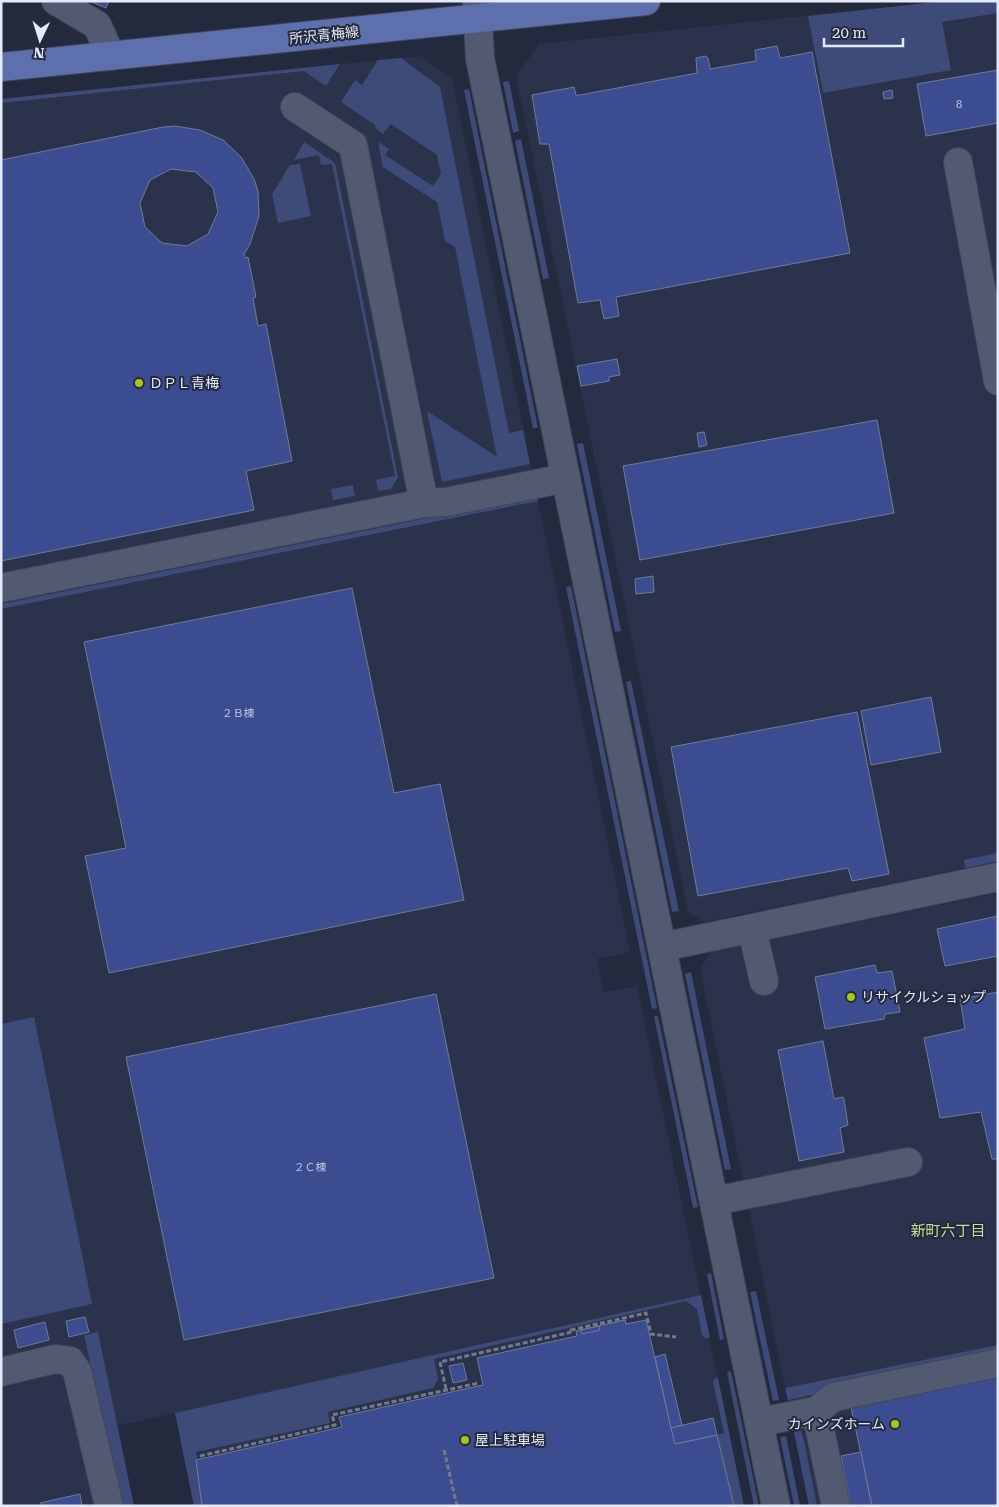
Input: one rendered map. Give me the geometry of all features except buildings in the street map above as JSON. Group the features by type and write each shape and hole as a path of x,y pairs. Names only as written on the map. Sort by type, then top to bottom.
{"main road":[{"name":"所沢青梅線","path":"1,67 111,56 477,10 646,1"}],"street":[{"path":"56,1 97,25 111,56"},
{"path":"477,10 481,65 776,1506"},
{"path":"295,107 353,145 424,503"},
{"path":"958,162 993,327 998,381"},
{"path":"1,588 424,503 446,502 566,478"},
{"path":"662,947 998,877"},
{"path":"752,929 764,981"},
{"path":"714,1201 908,1162"},
{"path":"1,1372 56,1359 70,1362 77,1371 82,1387 109,1506"},
{"path":"759,1422 816,1411 834,1397 998,1363"},
{"path":"816,1411 836,1506"}],"path":[{"path":"446,1389 440,1362 572,1332 571,1330 646,1313 651,1334 676,1336"},
{"path":"200,1456 335,1426 332,1415 479,1383"},
{"path":"444,1450 457,1506"}],"shaded area":[{"path":"945,1 998,1 998,861 704,922 688,912 516,76 539,44"},
{"path":"945,1 998,1 998,13 942,22 951,70 823,93 808,16"},
{"path":"420,56 452,78 630,952 597,959 604,992 637,986 744,1506 194,1506 175,1413 117,1426 134,1506 1,1506 1,99"},
{"path":"401,58 440,87 509,433 523,430 530,464 442,482 427,411 497,457 455,247 445,241 437,202 383,167 378,142 389,149 385,155 433,186 441,174 437,155 391,124 383,134 376,129 375,125 341,102 355,80 362,85 378,60"},
{"path":"340,64 326,86 304,71 1,103 1,99"},
{"path":"509,81 519,131 513,133 503,82"},
{"path":"469,89 538,428 533,428 464,90"},
{"path":"521,139 549,278 543,279 515,141"},
{"path":"304,142 335,163 398,477 391,489 378,491 376,480 395,476 332,164 321,165 319,155 294,160"},
{"path":"300,164 311,216 278,223 272,194 290,165"},
{"path":"583,443 621,631 615,632 577,444"},
{"path":"353,485 355,496 333,500 331,489"},
{"path":"537,496 538,501 1,609 1,604"},
{"path":"571,586 657,1008 652,1009 566,587"},
{"path":"631,681 679,911 672,912 626,682"},
{"path":"998,853 998,861 965,868 964,860"},
{"path":"998,893 998,1506 809,1506 700,969 711,952"},
{"path":"691,972 731,1169 725,1170 685,974"},
{"path":"654,1016 658,1016 698,1207 693,1208"},
{"path":"34,1017 92,1304 1,1324 1,1024"},
{"path":"711,1273 724,1339 720,1340 707,1274"},
{"path":"756,1291 779,1400 773,1401 750,1292"},
{"path":"701,1295 710,1338 705,1338 702,1335 697,1309 686,1301 434,1359 438,1379 433,1388 328,1412 330,1423 196,1452 208,1506 194,1506 175,1413"},
{"path":"98,1332 134,1506 122,1506 84,1335"},
{"path":"998,1345 998,1357 788,1400 785,1388"},
{"path":"731,1371 759,1506 754,1506 727,1372"},
{"path":"718,1378 744,1506 734,1506 717,1435 724,1433 713,1382"},
{"path":"801,1431 817,1506 809,1506 794,1432"},
{"path":"786,1436 800,1506 794,1506 780,1437"}],"place":[{"name":"ＤＰＬ青梅","path":"139,383"},
{"name":"リサイクルショップ","path":"851,997"},
{"name":"カインズホーム","path":"895,1424"},
{"name":"屋上駐車場","path":"465,1440"}],"district":[{"name":"新町六丁目","path":"948,1231"}]}
